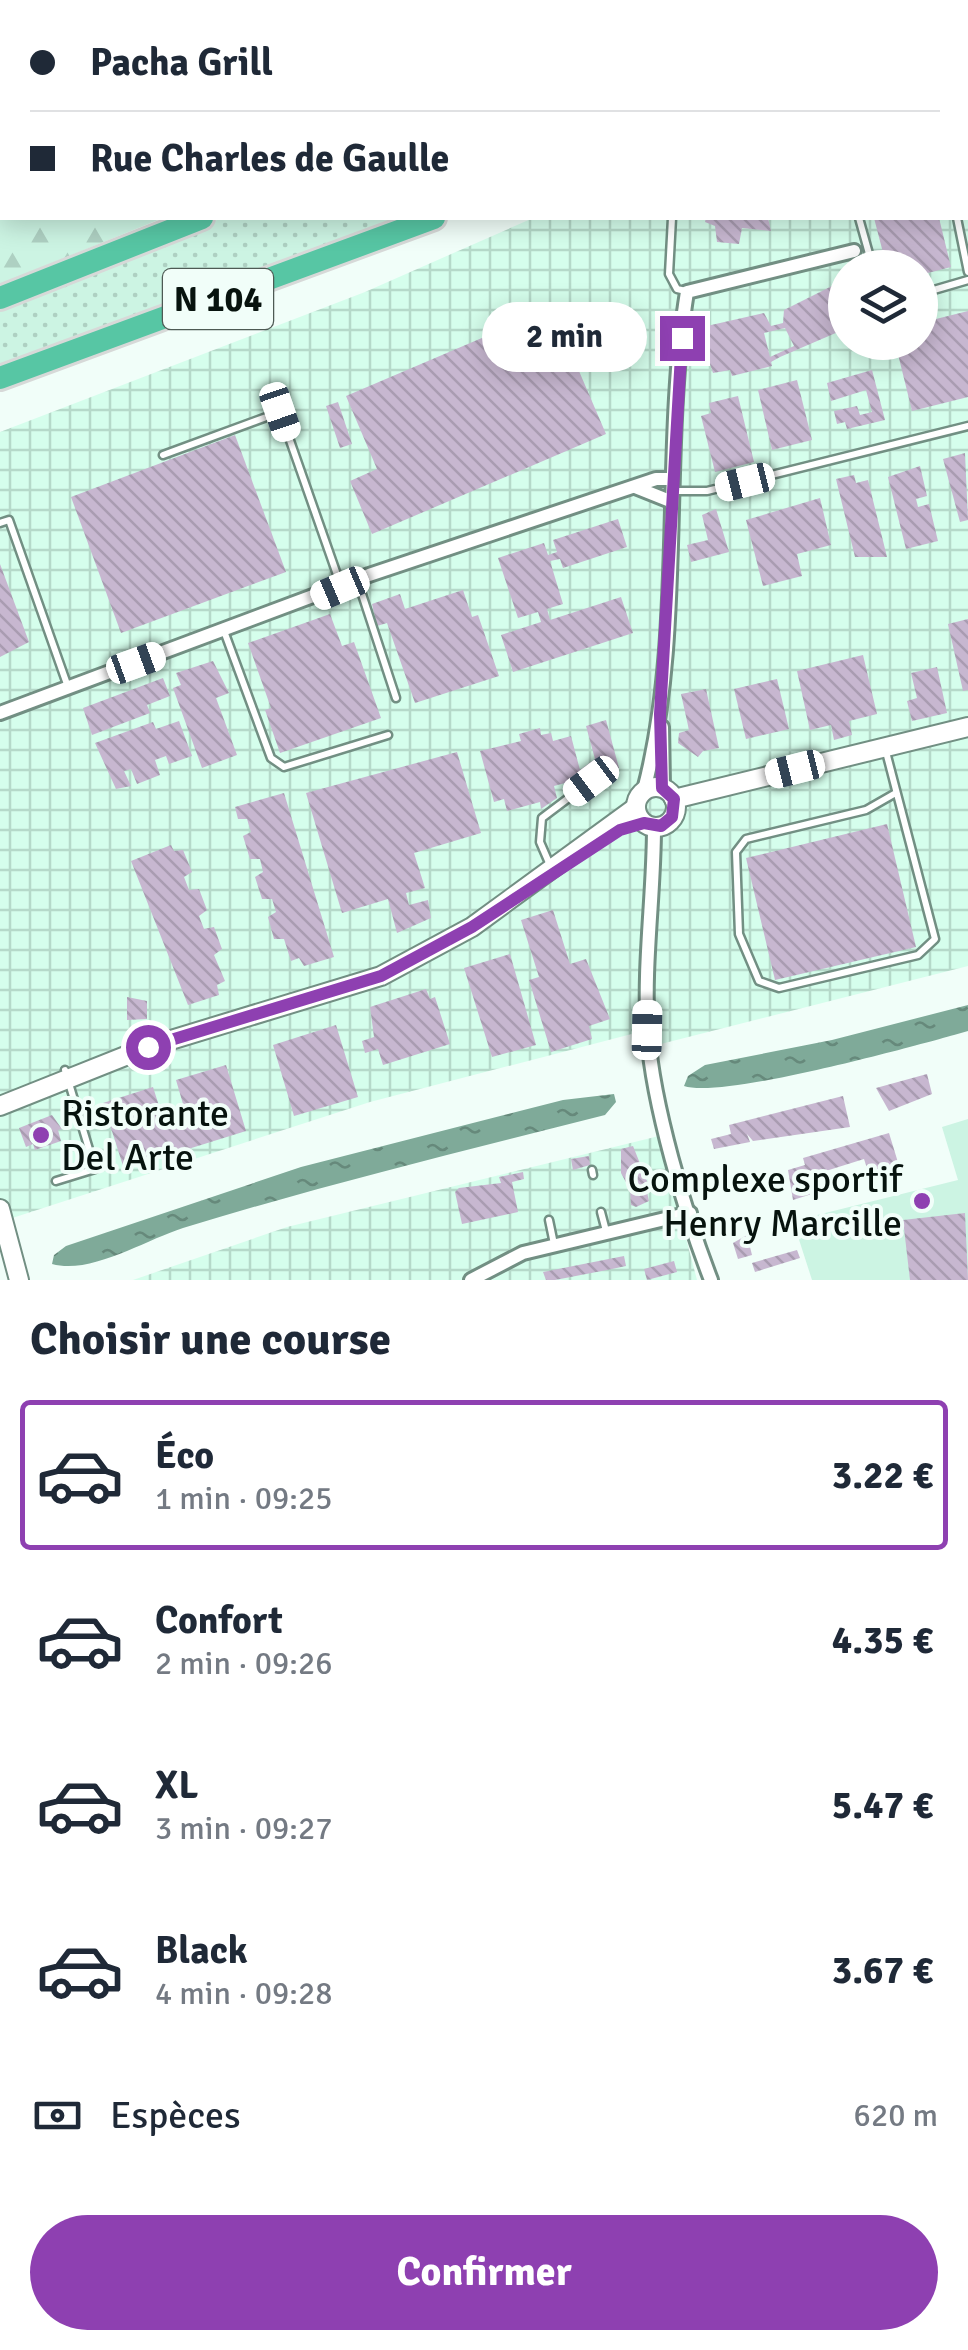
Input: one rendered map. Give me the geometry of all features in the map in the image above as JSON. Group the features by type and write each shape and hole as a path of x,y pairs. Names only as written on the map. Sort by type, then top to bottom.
{"highway":[{"name":"N 104","path":"0,298 197,220"},
{"name":"N 104","path":"0,378 429,220"}],"street":[{"path":"0,1094 381,976 472,927 553,870 644,819 672,817 660,792 660,714 670,490 687,292 861,249"},
{"path":"0,713 358,580 635,487 670,490"},
{"path":"635,487 670,490"},
{"path":"710,1280 658,1104 647,1030 644,819 660,792 968,726"},
{"path":"0,1106 67,1075"},
{"path":"0,1209 19,1280"},
{"path":"471,1280 523,1253 690,1213"}],"lane":[{"path":"672,220 669,274 677,289 687,292"},
{"path":"859,220 861,249"},
{"path":"957,220 968,272"},
{"path":"938,289 968,280"},
{"path":"162,455 280,412 342,587"},
{"path":"670,490 707,491 968,426"},
{"path":"0,523 10,520 68,688"},
{"path":"358,580 396,698"},
{"path":"224,631 271,758 278,764 284,767 388,734"},
{"path":"884,747 936,939 918,955 779,988 758,981 739,934 736,852 746,839 866,810 894,794"},
{"path":"553,870 540,842 542,818 591,781"},
{"path":"56,1181 95,1169 67,1075"},
{"path":"602,1212 606,1232"},
{"path":"548,1220 554,1245"}],"shaded area":[{"path":"528,220 968,220 968,966 649,1047 647,1030 370,1102 0,1222 0,432 365,292"},
{"path":"659,1136 697,1280 133,1280 287,1227"}],"green space":[{"path":"0,220 158,220 0,284"},
{"path":"217,220 410,220 0,371 0,305"},
{"name":"Complexe sportif Henry Marcille","path":"968,1119 968,1280 812,1280 793,1221 958,1180 942,1127"}],"water":[{"path":"968,1005 968,1031 954,1035 774,1079 705,1088 684,1086 688,1076 705,1065 832,1040"},
{"path":"614,1094 616,1102 605,1115 236,1212 183,1228 101,1261 52,1264 54,1255 66,1246 301,1167 563,1100"}],"building":[{"path":"768,220 771,231 742,228 739,244 717,242 715,226 705,222"},
{"path":"875,220 939,220 951,267 938,270 938,250 882,250"},
{"path":"828,288 828,336 780,357 771,362 772,366 732,376 730,370 713,373 698,328 764,313 771,326 783,323 784,310","holes":["785,328 794,346 770,357 764,333"]},
{"path":"552,308 606,434 372,534 350,481 377,469 346,396"},
{"path":"968,311 968,397 912,411 899,360 938,360 938,318"},
{"path":"872,370 885,420 847,429 845,422 837,424 834,411 857,406 860,415 872,412 866,390 831,401 827,383"},
{"path":"797,380 812,440 772,450 758,390"},
{"path":"738,396 754,462 715,472 701,416 711,413 709,403"},
{"path":"338,402 352,444 340,448 326,406"},
{"path":"235,435 286,572 121,633 71,497"},
{"path":"965,453 968,520 960,522 943,459"},
{"path":"920,466 927,496 916,499 918,507 929,504 938,541 906,549 888,477"},
{"path":"854,475 856,483 868,480 887,557 855,557 836,479"},
{"path":"820,498 831,545 797,554 802,576 763,586 746,520"},
{"path":"716,509 729,552 691,562 687,545 708,540 702,515"},
{"path":"618,519 627,547 563,568 560,559 550,561 563,604 547,609 550,620 621,597 633,633 513,672 501,635 541,622 538,612 518,618 498,558 544,543 548,555 557,552 553,540"},
{"path":"0,564 29,642 0,657"},
{"path":"463,590 472,617 478,615 499,676 415,703 387,623 377,626 372,604 400,594 405,609"},
{"path":"330,614 342,646 354,642 381,718 280,753 265,710 271,708 248,643"},
{"path":"968,619 968,690 963,691 948,624"},
{"path":"863,655 877,714 849,721 852,735 834,740 831,725 810,730 797,671"},
{"path":"213,661 229,693 216,698 237,755 202,768 173,688 181,685 176,673"},
{"path":"937,667 947,713 912,721 907,701 917,698 911,673"},
{"path":"163,678 170,696 147,705 150,713 92,735 83,708"},
{"path":"777,679 789,729 746,739 734,689"},
{"path":"706,689 719,748 703,751 698,757 678,743 679,733 689,730 681,694"},
{"path":"606,720 619,768 601,780 598,769 569,790 565,783 554,786 557,798 541,809 540,802 507,811 504,799 494,802 480,751 521,741 519,734 540,728 541,735 551,733 553,741 571,736 580,770 595,759 586,726"},
{"path":"179,721 192,756 169,764 166,756 155,760 160,775 137,784 131,769 124,771 131,786 116,789 95,743 153,722 156,729"},
{"path":"457,752 481,833 414,853 425,888 406,893 409,905 428,900 431,918 397,933 388,899 342,913 306,793"},
{"path":"284,793 334,957 304,966 299,958 291,961 284,939 274,939 268,917 276,912 272,899 262,899 255,877 263,872 260,859 250,859 243,836 251,832 247,819 238,819 235,807"},
{"path":"887,824 916,947 775,980 746,858"},
{"path":"171,845 174,851 183,850 192,872 184,877 189,890 199,889 207,910 199,916 204,929 214,927 222,949 214,955 225,981 217,985 219,995 188,1005 131,861"},
{"path":"553,910 570,964 586,959 610,1019 589,1026 592,1039 551,1052 529,980 539,977 521,920"},
{"path":"510,954 536,1045 492,1057 464,968"},
{"path":"426,989 430,999 435,997 450,1044 383,1065 378,1049 365,1053 362,1041 374,1037 370,1007"},
{"path":"127,997 147,1001 147,1019 127,1020"},
{"path":"336,1025 358,1097 294,1116 273,1045"},
{"path":"226,1065 246,1131 124,1169 103,1103 153,1087 166,1128 188,1121 176,1080"},
{"path":"927,1074 932,1094 889,1111 876,1088"},
{"path":"843,1096 850,1127 753,1141 747,1134 750,1142 714,1149 711,1139 731,1134 729,1125"},
{"name":"Ristorante Del Arte","path":"52,1115 62,1129 58,1130 61,1141 35,1150 33,1144 26,1147 19,1128"},
{"path":"889,1133 900,1169 870,1177 864,1159 813,1175 818,1192 793,1200 788,1170 805,1165 803,1158"},
{"path":"633,1146 651,1191 647,1192 649,1201 636,1207 631,1205 630,1190 621,1173 621,1149"},
{"path":"589,1156 590,1165 573,1170 571,1159"},
{"path":"523,1172 524,1179 512,1182 518,1212 462,1224 455,1192 459,1188 501,1183 499,1177"},
{"path":"965,1213 968,1280 910,1280 903,1220"},
{"path":"747,1235 752,1255 738,1259 733,1243"},
{"path":"797,1250 800,1258 755,1272 752,1263"},
{"path":"624,1256 626,1266 612,1269 555,1280 546,1280 543,1272"},
{"path":"674,1261 677,1272 647,1280 644,1269"}],"place":[{"name":"Ristorante Del Arte","path":"41,1135"},
{"name":"Complexe sportif Henry Marcille","path":"922,1201"}],"route":[{"path":"148,1047 381,976 472,927 553,870 620,830 644,823 661,826 672,817 674,799 662,788 660,714 682,338"}]}
